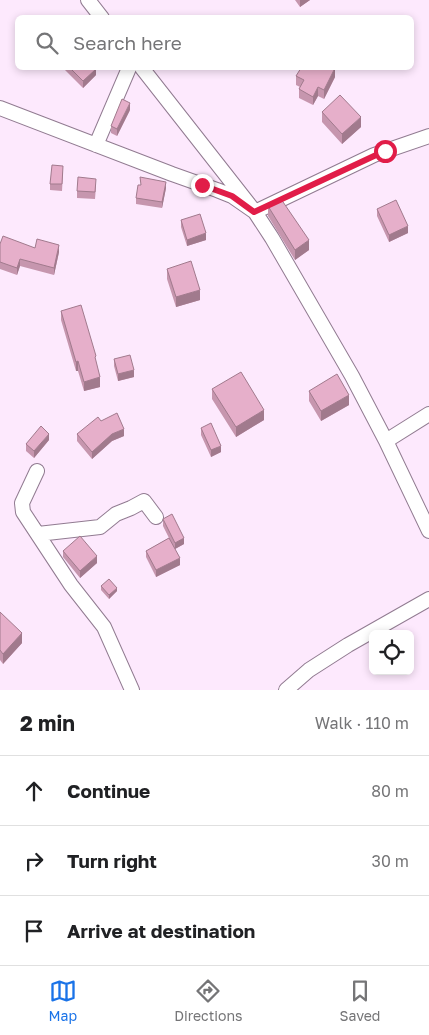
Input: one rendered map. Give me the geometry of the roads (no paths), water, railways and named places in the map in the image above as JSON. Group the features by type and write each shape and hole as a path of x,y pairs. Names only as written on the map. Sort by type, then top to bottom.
{"street":[{"path":"88,0 100,15"},
{"path":"96,145 128,70"},
{"path":"144,70 272,238 352,376 429,530"},
{"path":"0,108 232,196 254,212"},
{"path":"254,212 374,156 429,136"},
{"path":"386,442 429,414"},
{"path":"37,471 22,503 24,512 71,585 104,627 132,690"},
{"path":"38,534 100,527 116,514 144,501 156,517"},
{"path":"286,690 309,670 429,599"}]}
